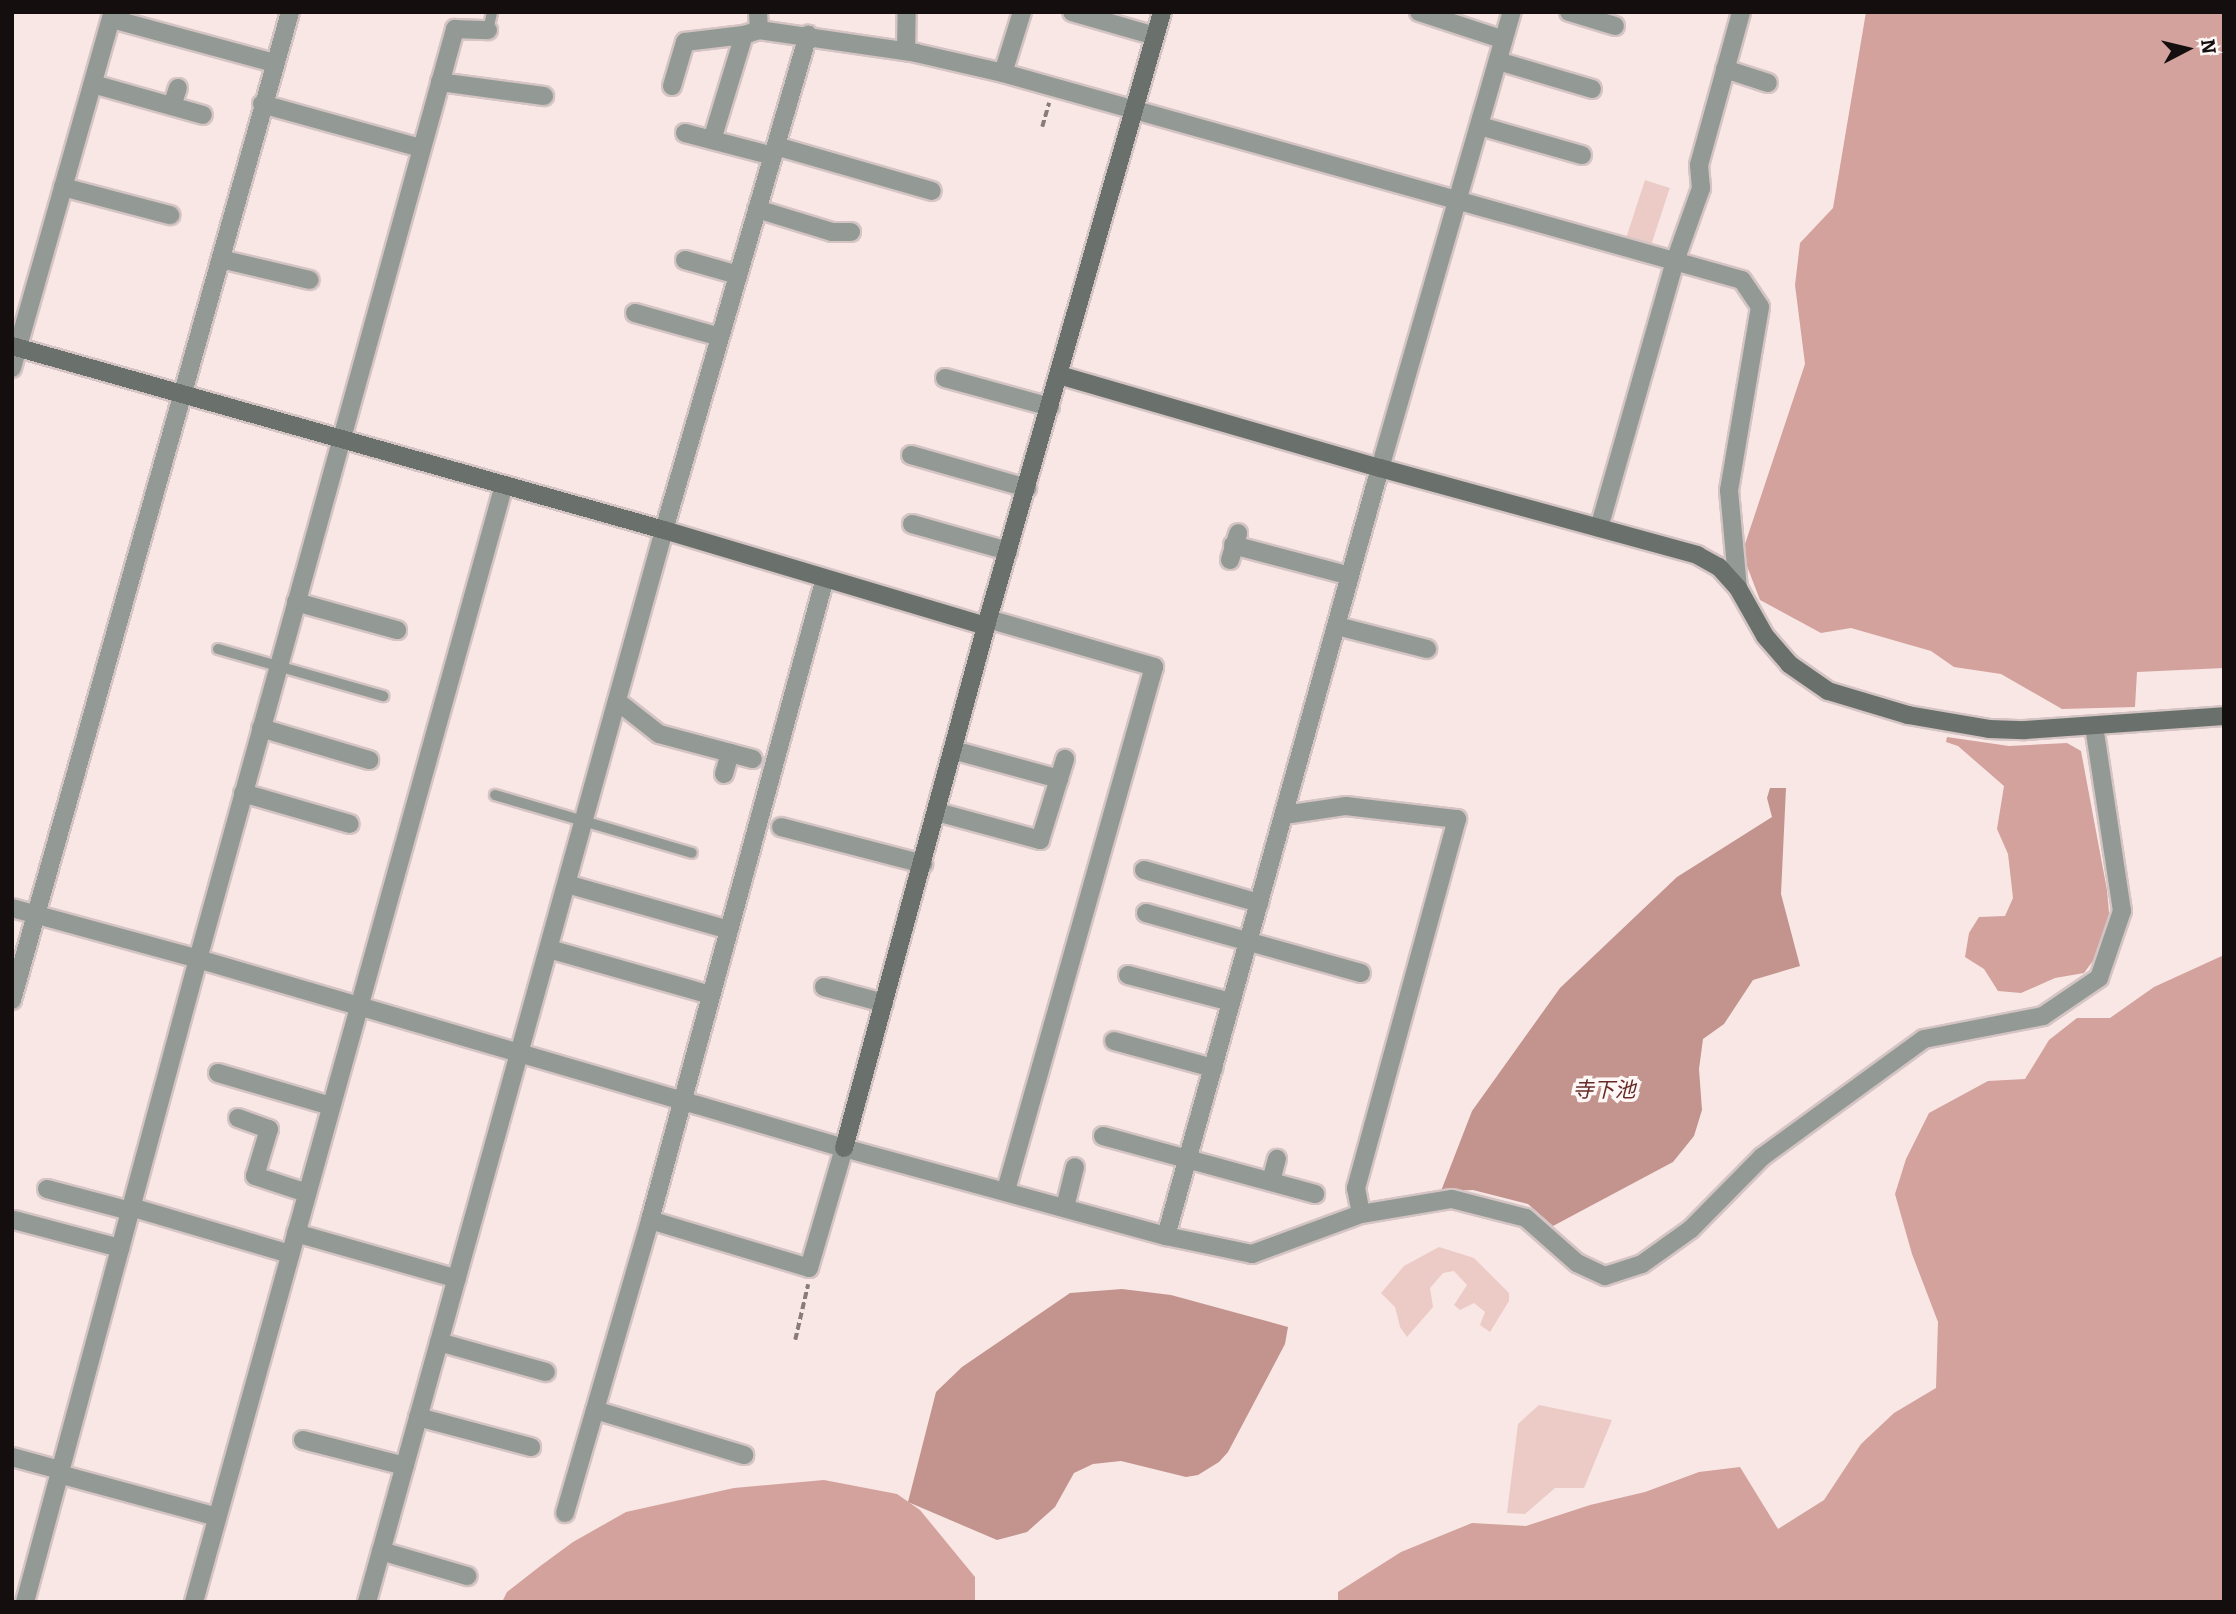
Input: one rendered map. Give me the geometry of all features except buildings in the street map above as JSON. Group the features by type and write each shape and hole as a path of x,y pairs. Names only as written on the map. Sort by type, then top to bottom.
{"street":[{"path":"12,1000 290,12"},
{"path":"906,12 906,51"},
{"path":"1003,73 1022,12"},
{"path":"1072,12 1155,36"},
{"path":"650,1220 809,1268 923,864 987,623 1162,12"},
{"path":"1419,12 1504,40"},
{"path":"1166,1236 1380,468 1512,12"},
{"path":"1569,12 1615,26"},
{"path":"1599,528 1674,264 1702,188 1699,165 1741,12"},
{"path":"12,368 15,347 112,16 274,63"},
{"path":"712,140 754,26"},
{"path":"672,86 685,42 754,26 906,51 1003,73 1674,264 1742,280 1760,307 1729,490 1738,588"},
{"path":"25,1602 243,793 440,82 456,29 488,30"},
{"path":"367,1602 664,530 808,35"},
{"path":"1498,61 1592,89"},
{"path":"1725,69 1768,83"},
{"path":"440,82 544,96"},
{"path":"93,84 202,115"},
{"path":"172,106 177,88"},
{"path":"262,104 421,148"},
{"path":"1480,126 1581,155"},
{"path":"685,133 774,151 932,191"},
{"path":"63,187 170,215"},
{"path":"757,209 832,232 851,232"},
{"path":"221,258 310,280"},
{"path":"685,260 738,275"},
{"path":"635,313 720,337"},
{"path":"15,347 825,578 1154,667 1006,1190"},
{"path":"1059,375 1380,468 1697,555 1719,567 1738,588 1773,646 1789,664 1828,691 1908,715 1989,729 2094,726 2224,716"},
{"path":"945,378 1050,407"},
{"path":"911,455 1027,488"},
{"path":"194,1602 504,485"},
{"path":"912,524 934,522 1008,551"},
{"path":"1234,546 1350,576"},
{"path":"587,1505 567,1507 650,1220 680,1100 825,578"},
{"path":"296,602 397,630"},
{"path":"1336,626 1427,649"},
{"path":"617,701 659,734 752,759"},
{"path":"12,908 198,959 844,1148 1006,1190 1166,1236 1252,1254 1361,1214 1452,1199 1526,1218 1577,1263 1605,1276 1642,1264 1691,1229 1762,1157 1924,1039 2043,1016 2099,978 2122,911 2094,726"},
{"path":"261,728 369,760"},
{"path":"953,750 1059,779"},
{"path":"724,774 730,753"},
{"path":"937,812 1040,840 1065,759"},
{"path":"243,793 350,824"},
{"path":"1283,815 1346,806 1457,820 1356,1188 1361,1214"},
{"path":"781,827 923,864"},
{"path":"1144,870 1259,903"},
{"path":"566,884 723,928"},
{"path":"1146,913 1361,973"},
{"path":"549,949 703,993"},
{"path":"1128,975 1231,1002"},
{"path":"824,987 884,1003"},
{"path":"1114,1041 1213,1068"},
{"path":"218,1073 331,1106"},
{"path":"237,1118 269,1129 255,1176 307,1193"},
{"path":"1103,1136 1315,1194"},
{"path":"1271,1181 1277,1159"},
{"path":"1065,1207 1076,1167"},
{"path":"47,1189 130,1209 290,1254"},
{"path":"14,1220 120,1248"},
{"path":"296,1233 457,1279"},
{"path":"439,1342 546,1372"},
{"path":"595,1410 744,1454"},
{"path":"418,1417 531,1447"},
{"path":"303,1440 405,1466"},
{"path":"12,1457 217,1517"},
{"path":"381,1551 467,1576"}],"lane":[{"path":"488,30 492,12"},
{"path":"218,649 383,696"},
{"path":"495,795 692,853"}],"path":[{"path":"1042,127 1054,88"},
{"path":"796,1339 807,1291 809,1268"}],"shaded area":[{"path":"1866,12 2224,12 2224,668 2137,672 2135,707 2062,709 2001,674 1954,667 1931,651 1851,628 1821,633 1760,600 1742,553 1805,364 1795,285 1800,243 1833,208"},
{"path":"1645,180 1670,188 1650,250 1625,242"},
{"path":"1947,737 2009,746 2067,743 2081,751 2107,890 2110,923 2098,954 2084,973 2055,978 2021,993 1998,991 1984,969 1965,957 1969,933 1979,917 2005,916 2013,898 2008,854 1997,829 2004,786 1958,746 1946,742"},
{"path":"2224,955 2224,1602 1338,1602 1338,1592 1401,1552 1472,1523 1526,1526 1590,1505 1645,1492 1699,1472 1740,1467 1778,1529 1824,1500 1861,1444 1894,1413 1936,1388 1938,1322 1912,1254 1895,1194 1906,1159 1929,1113 1988,1081 2025,1079 2049,1040 2077,1018 2110,1018 2154,987"},
{"path":"1439,1247 1474,1258 1509,1293 1509,1301 1490,1332 1480,1325 1485,1312 1474,1303 1460,1310 1454,1305 1467,1285 1454,1271 1443,1273 1430,1288 1433,1307 1407,1337 1400,1327 1395,1307 1381,1293 1404,1266"},
{"path":"1539,1405 1612,1420 1584,1488 1555,1488 1525,1514 1507,1513 1518,1424"},
{"path":"824,1480 897,1494 920,1510 975,1577 975,1602 502,1602 507,1592 573,1542 626,1512 734,1488"}],"water":[{"name":"寺下池","path":"1770,788 1786,788 1781,894 1800,966 1753,980 1724,1024 1703,1039 1699,1069 1702,1110 1694,1136 1673,1162 1553,1226 1528,1204 1473,1190 1441,1191 1472,1111 1560,988 1677,877 1772,817 1767,798"},
{"path":"1122,1289 1171,1295 1288,1327 1285,1344 1228,1452 1219,1462 1198,1475 1186,1477 1121,1461 1093,1464 1074,1473 1055,1507 1027,1532 997,1540 908,1502 936,1392 962,1367 1070,1293"}]}
